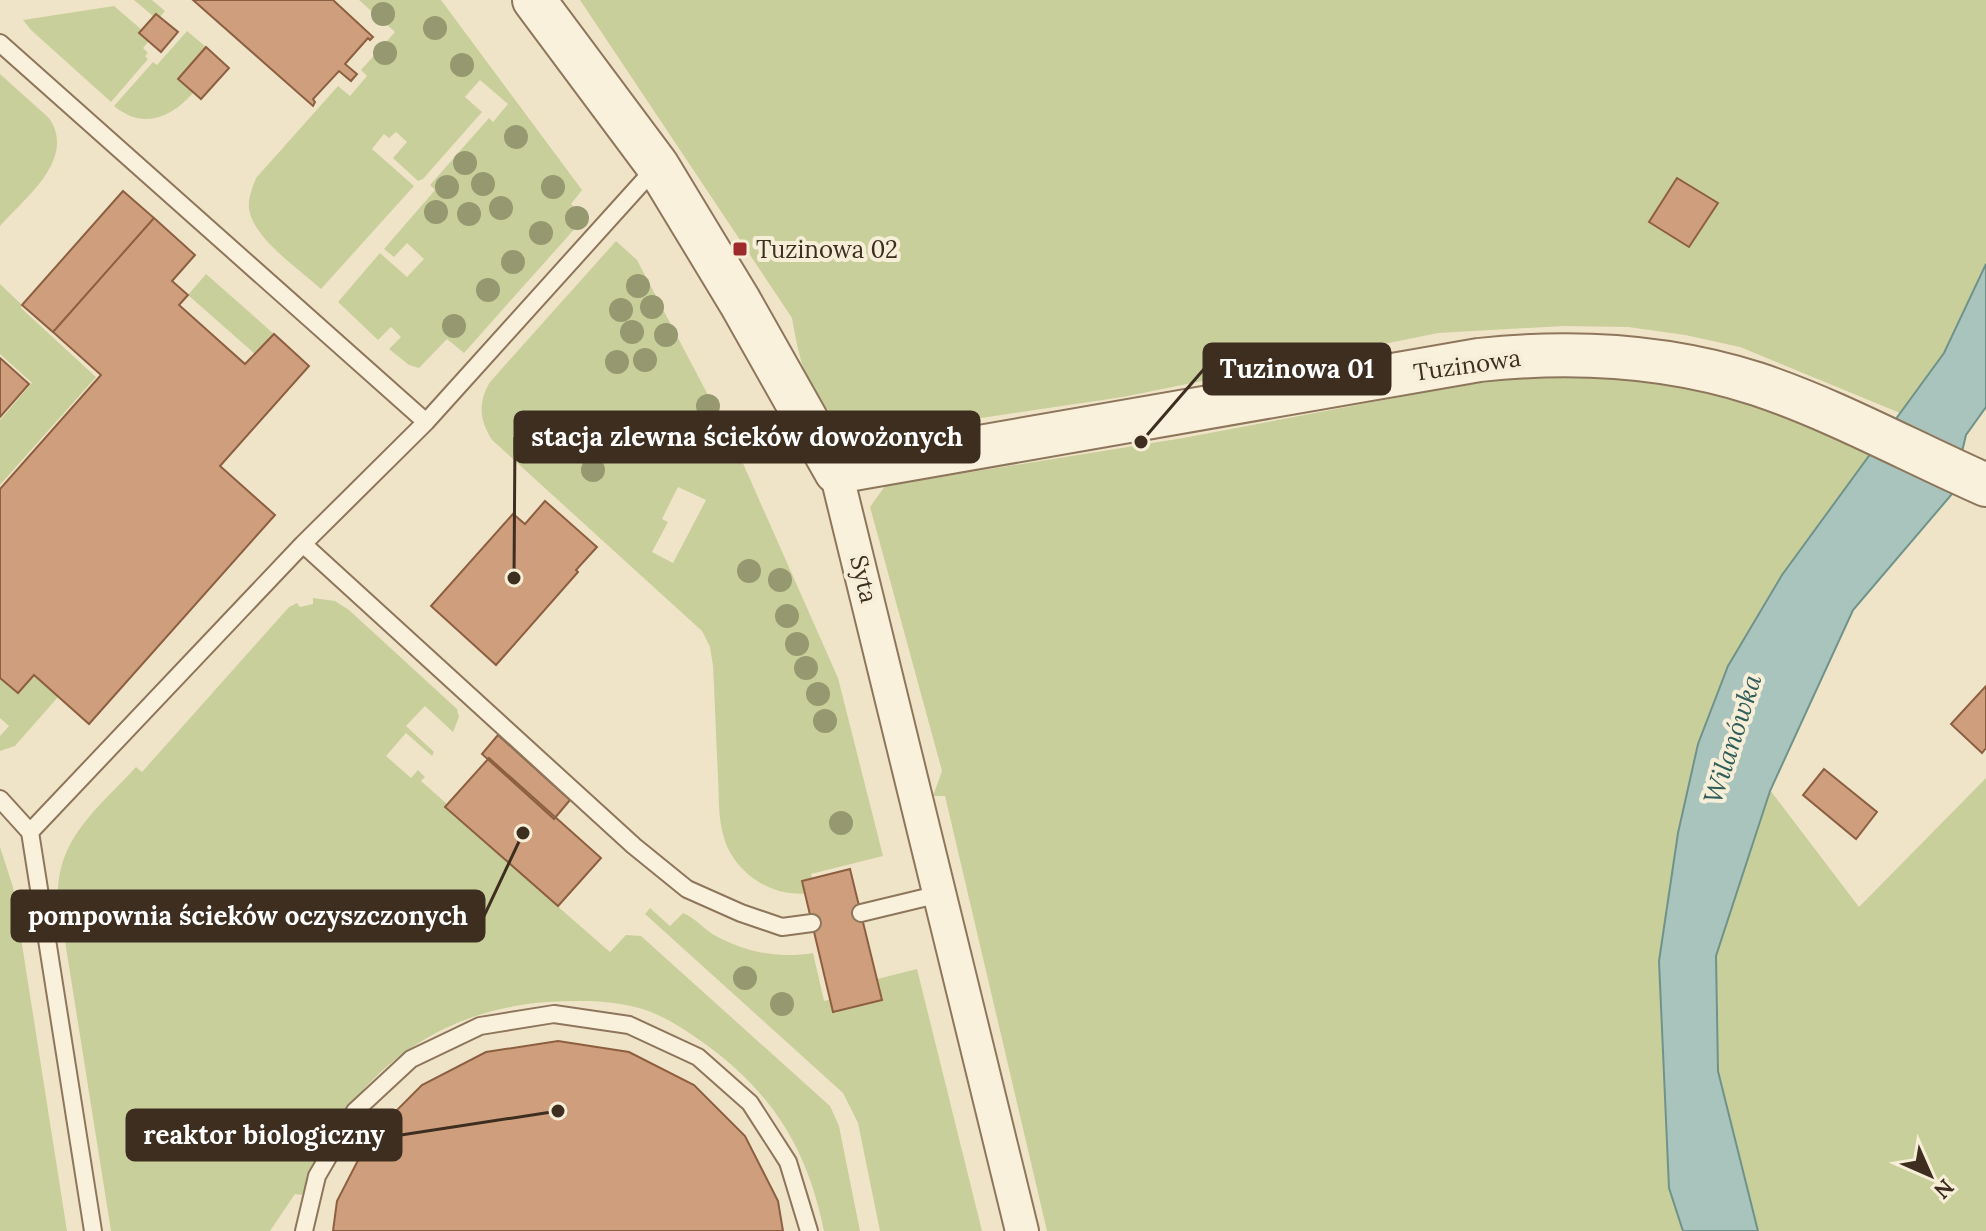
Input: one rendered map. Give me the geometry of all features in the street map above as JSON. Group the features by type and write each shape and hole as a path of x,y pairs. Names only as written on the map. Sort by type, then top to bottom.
{"street":[{"name":"Syta","path":"534,0 657,165 740,302 836,472 1022,1231"},
{"name":"Tuzinowa","path":"836,472 1479,360 1536,355 1626,358 1713,372 1791,397 1979,482"}],"lane":[{"path":"0,43 426,422"},
{"path":"30,832 303,544 426,422 657,165"},
{"path":"303,544 634,846 687,889 782,927 812,923"},
{"path":"0,799 30,832 93,1231"},
{"path":"861,913 940,894"},
{"path":"304,1231 317,1176 355,1111 411,1059 480,1026 554,1014 629,1025 698,1057 750,1103 781,1150 788,1162 809,1231"}],"green space":[{"path":"134,0 152,0 165,11 160,17 156,14 154,17"},
{"path":"359,0 441,0 582,190 571,204 586,216 464,353 447,339 419,368 409,365 389,349 401,337 391,327 378,340 338,302 380,253 407,277 424,259 407,243 394,257 384,249 435,190 430,185 489,118 493,122 508,104 480,80 465,97 482,112 418,181 393,158 407,142 396,132 389,138 384,134 372,149 414,186 321,289 268,242 252,220 249,209 256,178 338,86 350,96 367,76 361,70 395,32"},
{"path":"580,0 1986,0 1986,264 1944,353 1900,413 1740,347 1628,327 1564,326 1438,333 1123,397 887,432 863,430 840,419 817,396 803,367 792,318"},
{"path":"114,6 142,30 140,33 149,41 143,48 148,53 145,56 148,59 111,102 23,20"},
{"path":"187,31 206,47 179,78 194,92 176,109 156,118 136,118 114,106 153,62 157,65"},
{"path":"0,74 49,118 56,133 57,148 44,177 0,226"},
{"path":"616,241 637,260 738,452 838,678 883,856 811,874 815,892 801,894 772,889 748,874 738,863 724,838 721,823 713,666 710,647 702,631 492,440 482,411 483,397 490,382","holes":["678,487 706,500 673,563 652,552 668,522 662,519"]},
{"path":"206,274 274,334 255,354 188,295"},
{"path":"0,284 22,305 21,308 96,377 0,485 0,420 32,383 0,354"},
{"path":"1614,373 1730,392 1872,454 1783,575 1728,666 1698,744 1659,961 1669,1188 1683,1231 1047,1231 945,796 933,796 942,771 870,507 885,486 1183,438 1484,381"},
{"path":"313,598 335,601 349,610 457,709 459,717 453,732 425,706 406,726 434,752 432,756 406,733 386,756 411,778 418,770 425,777 421,781 447,804 445,808 610,952 626,935 641,936 830,1106 839,1126 860,1231 824,1231 798,1150 769,1105 731,1065 692,1035 657,1015 628,1005 582,1001 505,1008 465,1020 428,1037 395,1060 366,1087 340,1119 319,1155 302,1195 295,1194 270,1231 111,1231 58,897 65,857 72,840 95,810 136,767 142,772 289,607 297,603 300,607 313,604"},
{"path":"34,675 58,697 15,746 0,751 0,736 9,726 0,718 0,678 18,693"},
{"path":"1986,778 1986,1231 1758,1231 1718,1071 1716,956 1770,790 1859,907"},
{"path":"0,847 13,887 67,1231 0,1231"},
{"path":"650,908 670,926 683,913 714,935 750,950 787,955 813,953 824,1001 879,988 877,979 917,969 982,1231 880,1231 858,1123 843,1093 645,914"}],"water":[{"name":"Wilanówka","path":"1986,264 1986,407 1966,435 1952,494 1853,610 1770,791 1716,956 1718,1071 1758,1231 1683,1231 1669,1188 1659,961 1678,833 1698,744 1728,666 1782,575 1944,353"}],"building":[{"path":"193,0 333,0 373,37 368,38 345,64 357,74 351,81 339,71 313,99 313,106"},
{"path":"156,14 178,32 161,52 139,33"},
{"path":"206,47 229,68 201,99 178,79"},
{"path":"1677,178 1718,203 1689,247 1649,222"},
{"path":"123,191 154,218 53,332 22,305"},
{"path":"154,218 195,255 172,281 188,295 179,305 245,364 274,334 309,366 220,466 275,515 89,724 34,675 18,693 0,678 0,489 101,375 53,332"},
{"path":"0,358 29,384 0,417"},
{"path":"545,501 597,547 496,665 431,606 513,514 525,524"},
{"path":"1986,686 1986,748 1982,753 1951,724"},
{"path":"498,735 570,800 554,819 482,754"},
{"path":"489,758 601,858 558,906 445,807"},
{"path":"1824,769 1877,812 1856,839 1803,795"},
{"path":"850,869 882,1000 833,1012 802,881"},
{"path":"558,1041 629,1052 694,1085 745,1136 778,1201 783,1231 333,1231 337,1201 370,1137 422,1085 486,1052"}],"place":[{"name":"Tuzinowa 02","path":"740,249"},
{"name":"Tuzinowa 01","path":"1141,442"},
{"name":"stacja zlewna ścieków dowożonych","path":"514,578"},
{"name":"pompownia ścieków oczyszczonych","path":"523,833"},
{"name":"reaktor biologiczny","path":"558,1111"}]}
